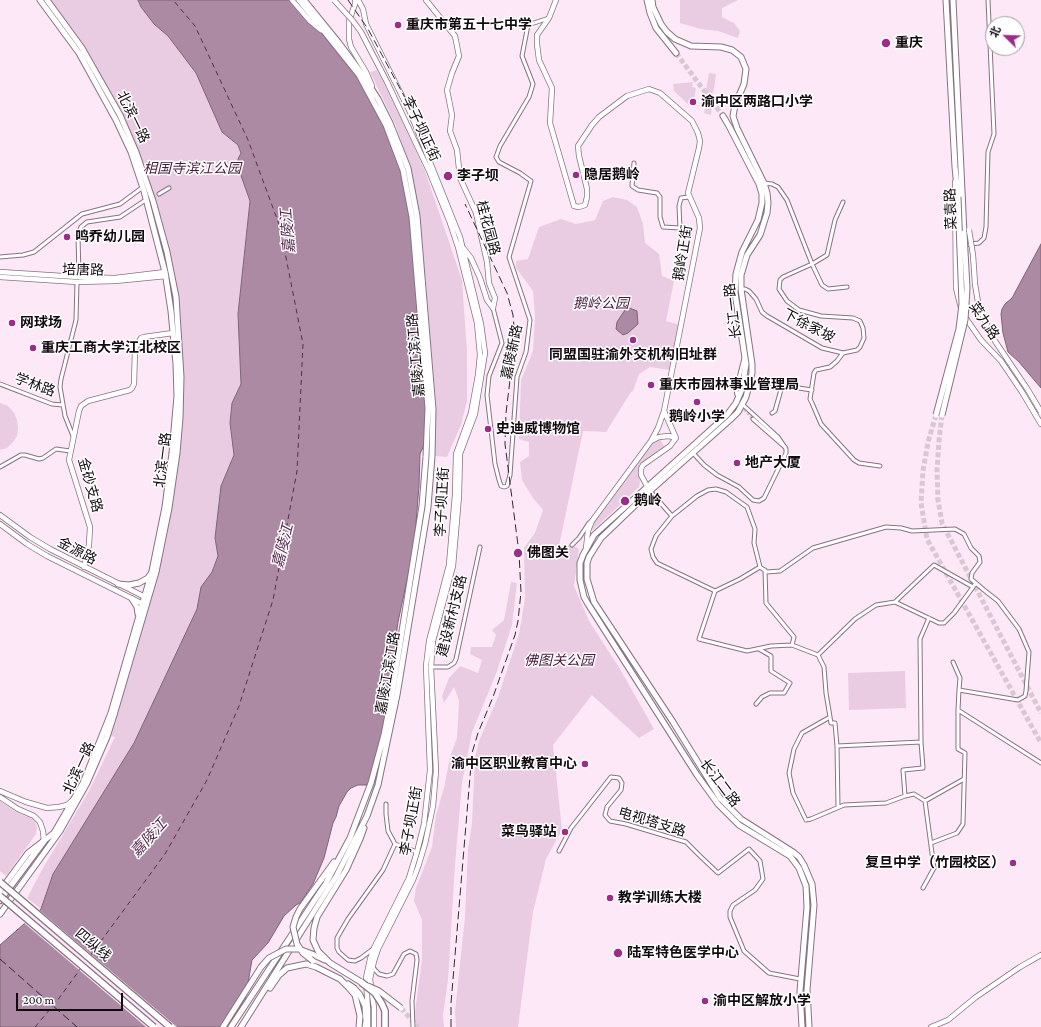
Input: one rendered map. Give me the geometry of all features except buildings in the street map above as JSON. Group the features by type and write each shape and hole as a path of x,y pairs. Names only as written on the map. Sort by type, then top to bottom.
{"highway":[{"path":"0,900 44,841"},
{"name":"四纵线","path":"0,882 170,1027"},
{"name":"四纵线","path":"0,896 154,1027"},
{"path":"361,982 375,993 382,1004 385,1011 385,1027"}],"main road":[{"name":"北滨一路","path":"40,0 88,67 131,152 157,238 166,274 173,333 176,396 172,453 165,507 147,598"},
{"name":"北滨一路","path":"0,891 28,853 54,833 83,783 111,713 138,618 156,572 169,508 177,453 180,418 181,377 176,297 167,252 153,201 136,152 120,115 82,48 47,0"},
{"path":"292,0 310,21 326,33"},
{"name":"嘉陵江滨江路","path":"299,0 359,75 386,125 403,170 412,217 428,408 426,457 422,506 387,736"},
{"name":"嘉陵江滨江路","path":"304,0 339,43 378,99 390,123 408,168 417,216 433,409 432,456 428,507 387,736"},
{"name":"李子坝正街","path":"334,0 361,32 387,82 429,171 450,223 458,248 477,323 480,355 478,375 469,420 456,454 452,558"},
{"name":"桂花园路","path":"426,0 455,36 459,56 447,90 452,115 450,132 457,150 460,178 476,213 487,262 489,283 495,298 493,308"},
{"path":"556,0 549,18 537,35 537,44 539,60 552,88 550,123 574,206 579,207 585,204 587,197 578,146 599,117 623,99 649,89 660,93 692,121 698,133 700,148 688,189 689,197"},
{"path":"647,0 656,28 676,53 674,48 680,43 696,46 721,47 732,50 741,57 746,69 746,76 735,105 733,116"},
{"path":"652,0 655,12 664,28 675,39 685,44"},
{"name":"菜袁路","path":"936,414 959,329 962,304 958,197 946,0"},
{"name":"菜袁路","path":"942,415 963,331 966,315 967,288 967,232 963,217 953,0"},
{"path":"356,1 349,21 349,39 351,47 366,72 378,99"},
{"name":"李子坝正街","path":"356,1 363,10 366,24 410,112 455,224 463,247 481,324 484,353 475,414 460,454 459,496 452,558 431,641 428,666 430,770 427,805 417,852 409,878 370,959 366,978 368,1011 366,1027"},
{"name":"长江一路","path":"586,548 599,529 648,489 693,453 731,419 742,404 751,381 752,364 741,289 741,275 744,262 760,235 767,213 767,193 764,183 737,128 733,116 729,120 723,116 730,126 759,184 762,194 762,204 758,220 742,252 736,274 735,293 745,354 745,373 740,396 732,410 648,489 601,538 589,557"},
{"name":"菜九路","path":"955,167 954,198 956,288 959,303 968,322 1005,368 1022,392 1041,424"},
{"name":"鹅岭正街","path":"586,548 588,531 592,521 651,441 658,428 664,411 700,228 699,218 689,197"},
{"name":"菜九路","path":"967,232 973,254 974,284 979,308 995,341 1041,412"},
{"name":"嘉陵新路","path":"463,247 471,258 480,278 487,300 493,308"},
{"name":"培唐路","path":"0,272 78,280"},
{"name":"培唐路","path":"0,277 78,280 166,274"},
{"name":"金砂支路","path":"84,567 89,546 90,527 70,465 70,451 78,411 88,401 130,390 134,384 135,349 141,338 144,336 173,333"},
{"path":"664,411 676,438"},
{"path":"651,441 659,437 670,436 676,438"},
{"path":"648,489 641,472 643,465 670,446 676,438"},
{"name":"金源路","path":"0,515 30,537 84,567 147,598"},
{"name":"金源路","path":"0,524 26,544 47,556 144,605"},
{"name":"长江二路","path":"586,548 580,563 580,576 582,589 588,604 698,775 718,804 734,820 790,856 799,868 806,886 807,907 800,979 802,1027"},
{"name":"长江二路","path":"589,557 587,563 587,579 594,602 673,722 720,798 742,819 793,852 802,861 809,874 814,895 814,905 807,990 809,1027"},
{"path":"114,590 118,589 118,584 129,585 139,583 148,578 152,571"},
{"path":"132,599 137,607 138,618"},
{"name":"北滨一路","path":"0,914 60,831 87,783 107,737 144,605"},
{"name":"李子坝正街","path":"374,1027 374,1008 370,979 372,965 378,949 413,880 422,854 432,812 436,771 428,666"},
{"path":"387,736 378,785 368,816 346,870 317,917 313,940 318,951 330,962 361,982 379,991 401,1008"},
{"path":"231,1027 312,905 350,838 387,736"},
{"path":"0,790 40,807 53,808 67,804 74,799"},
{"path":"0,798 18,809 34,816 43,831 44,841"},
{"path":"18,809 23,810 28,808 28,804 26,802"},
{"path":"241,1027 337,875 368,816"},
{"path":"350,838 300,909 293,927 297,944 303,953 313,962 354,988 360,995 365,1006 366,1027"},
{"path":"223,1027 269,958 286,949 299,949 330,962"},
{"path":"931,1027 948,1020 976,997 1020,967 1041,955"},
{"path":"244,1027 272,984 287,968 306,964 328,972"},
{"path":"340,979 355,995 360,1016 359,1027"}],"street":[{"path":"956,245 979,243 984,238 986,227 988,152 994,134 988,0"},
{"name":"嘉陵新路","path":"493,308 502,343 489,376 487,395 495,464 499,480 504,487 507,486 510,475 517,377 526,352 530,320 509,257 531,181 520,173 499,162 496,157 500,146 529,97 533,84 522,56 528,25 549,18"},
{"path":"634,163 632,186 638,190 658,193 660,197 660,217 663,227 680,228 679,206 681,198 689,197"},
{"path":"764,183 772,184 778,187 788,200 820,282 825,288 831,289 847,287"},
{"path":"0,257 23,255 34,252 82,214 120,204 142,187"},
{"path":"158,194 169,188"},
{"path":"73,436 67,423 60,393 61,379 76,320 78,235 81,227 87,222 120,217 144,201"},
{"path":"812,264 827,255 835,220 842,202"},
{"name":"下徐家坡","path":"741,289 746,289 749,291 756,299 762,312 767,316 822,348 843,353 857,350 864,338 863,328 860,321 853,318 814,315 799,310 788,302 779,289 780,280 812,264"},
{"path":"843,353 830,367 816,370 814,373 810,399 821,424 826,431 854,460 858,463 880,466"},
{"path":"737,395 736,390 745,354"},
{"path":"751,381 812,390"},
{"name":"学林路","path":"0,384 52,404 63,405"},
{"path":"772,413 775,411 782,386"},
{"path":"693,453 704,465 739,487 754,500 760,501 764,498 786,453 786,448 782,440 775,433 742,404"},
{"path":"754,419 786,448"},
{"path":"0,467 21,455 39,459 56,449 70,451"},
{"path":"648,489 672,516"},
{"path":"715,591 657,563 653,557 651,549 656,536 672,516 697,496 708,490 716,489 726,492 747,506 755,529 754,543 760,567 767,572 780,571 813,548 886,527 901,528 912,531 955,529 964,534 971,548 979,556 980,562 972,573 971,578 998,601 1019,629 1029,652 1025,696 1018,700 959,690"},
{"path":"572,545 592,521"},
{"name":"建设新村支路","path":"428,666 448,667 454,663 456,659 480,547"},
{"path":"895,602 934,565 972,588"},
{"path":"760,567 740,580 715,591 698,639 747,651 771,646 792,645 818,656 824,667 826,693 831,723 835,724 837,746 838,807"},
{"path":"765,570 766,603 794,637 792,645"},
{"path":"818,656 860,616 876,605 895,602 940,623 944,623 954,614 976,583"},
{"path":"905,796 903,770 923,768 921,742 920,639 929,618"},
{"path":"756,704 762,697 770,692 784,693 790,683 771,671 771,656 759,648"},
{"path":"931,843 957,833 963,824 965,753 958,749 960,678 952,662"},
{"path":"958,710 1041,763"},
{"path":"830,717 802,733 794,749 789,774 793,793 806,820 844,805 886,803 914,794 925,801 934,868 923,888"},
{"path":"837,746 921,742"},
{"name":"电视塔支路","path":"559,851 571,828 612,777 619,778 622,783 621,790 607,807 605,814 610,821 626,824 686,842 718,873 749,849 760,861 763,879 755,890 732,904 730,917 744,950 769,973 800,979"},
{"path":"925,801 964,779"},
{"path":"386,804 388,831 395,844 417,852"},
{"path":"374,948 361,958 348,960 339,952 337,948 337,938 348,919 383,870 395,844"},
{"path":"372,965 379,974 386,976 393,974 404,954 410,951 416,954 417,960 412,1001 413,1027"}],"green space":[{"name":"相国寺滨江公园","path":"50,0 138,0 141,7 154,24 168,36 196,73 222,132 238,145 241,153 238,159 238,167 250,201 238,314 241,384 232,403 230,423 234,455 221,486 215,538 218,556 212,572 201,587 197,609 134,743 53,874 41,909 27,898 89,791 115,737 109,736 157,574 183,378 169,252 156,201 138,151 122,113 84,47"},
{"path":"680,0 738,0 722,8 722,17 734,23 740,31 738,38 718,31 701,29 680,23"},
{"path":"377,70 400,114 426,174 462,280 467,352 467,401 461,425 447,457 435,456 436,403 420,216 411,169 396,126 370,72"},
{"path":"709,73 716,74 711,98 711,115 704,113 705,108 703,107"},
{"path":"693,82 692,87 696,88 694,100 690,99 689,105 674,91 673,84"},
{"path":"613,197 627,200 637,207 643,224 645,243 659,254 662,276 674,281 666,321 680,325 670,370 650,367 639,374 633,391 606,432 583,431 559,546 572,545 579,549 574,586 589,621 620,669 654,729 639,738 592,695 553,745 562,830 546,859 533,912 518,1027 456,1027 455,1011 465,917 468,849 472,823 475,758 479,741 498,697 519,634 525,599 524,548 535,533 543,510 533,498 522,480 520,462 529,456 529,442 519,439 521,380 533,351 535,316 533,291 516,268 516,261 528,259 539,227 561,219 576,224 595,220 603,201"},
{"path":"0,403 8,406 14,413 18,428 17,436 13,442 7,448 0,450"},
{"path":"660,439 665,448 646,461 639,472 639,487 593,530 591,528 594,521 652,441"},
{"path":"511,582 517,583 512,625 496,674 472,732 462,783 448,980 443,1015 444,1027 416,1027 415,1012 422,960 422,920 414,901 416,888 432,847 436,815 444,788 450,757 457,738 459,701 454,687 444,703 442,696 449,678 460,666 478,673 482,660 470,654 471,647 492,647 496,635 492,630 504,620"},
{"path":"905,671 906,708 849,710 848,673"},
{"path":"0,801 16,812 33,819 37,828 36,834 6,876 0,871"}],"water":[{"name":"嘉陵江","path":"138,0 299,0 325,22 397,144 415,238 432,427 420,454 414,547 398,622 386,711 373,784 358,785 351,788 347,792 339,806 324,858 313,884 300,903 284,916 268,943 252,960 245,1000 240,1008 224,1027 0,1027 0,945 41,909 53,874 134,743 197,609 201,587 212,572 218,556 215,538 221,486 234,455 230,423 232,403 241,384 238,314 250,201 238,167 238,159 241,153 238,145 222,132 196,73 168,36 154,24 141,7"},
{"path":"1041,244 1041,388 1019,362 1008,352 1003,333 1001,314 1005,304 1012,298"},
{"path":"627,307 637,311 638,324 628,333 623,335 616,329 617,322"}],"pier":[{"path":"38,909 177,1027 146,1027 23,922"}],"ferry route":[{"path":"90,956 165,854 207,780 239,706 273,600 297,471 303,344 280,227 248,140 195,26 173,0"},
{"path":"35,1027 57,1001 81,968"}],"tunnel":[{"path":"676,53 723,116"},
{"path":"741,406 753,419"},
{"path":"936,415 928,442 923,471 921,503 927,539 1041,743"},
{"path":"942,415 937,470 938,500 942,523 1041,713"},
{"path":"401,1008 418,1027"}],"railway":[{"path":"348,0 368,29 432,148"},
{"path":"451,1027 451,1003 472,753 478,733 493,697 515,635 521,592 519,553 505,444 506,413 515,339 513,315 507,293 465,204"},
{"path":"0,959 77,1027"}],"place":[{"name":"重庆市第五十七中学","path":"398,25"},
{"name":"重庆","path":"886,43"},
{"name":"渝中区两路口小学","path":"693,102"},
{"name":"隐居鹅岭","path":"576,175"},
{"name":"李子坝","path":"448,176"},
{"name":"鸣乔幼儿园","path":"67,237"},
{"name":"网球场","path":"12,323"},
{"name":"同盟国驻渝外交机构旧址群","path":"633,340"},
{"name":"重庆工商大学江北校区","path":"33,348"},
{"name":"重庆市园林事业管理局","path":"651,385"},
{"name":"鹅岭小学","path":"697,402"},
{"name":"史迪威博物馆","path":"488,429"},
{"name":"地产大厦","path":"737,463"},
{"name":"鹅岭","path":"625,501"},
{"name":"佛图关","path":"518,553"},
{"name":"渝中区职业教育中心","path":"585,764"},
{"name":"菜鸟驿站","path":"565,832"},
{"name":"复旦中学（竹园校区）","path":"1013,863"},
{"name":"教学训练大楼","path":"610,898"},
{"name":"陆军特色医学中心","path":"618,953"},
{"name":"渝中区解放小学","path":"705,1001"}],"park label":[{"name":"鹅岭公园","path":"601,304"},
{"name":"佛图关公园","path":"559,661"}]}
